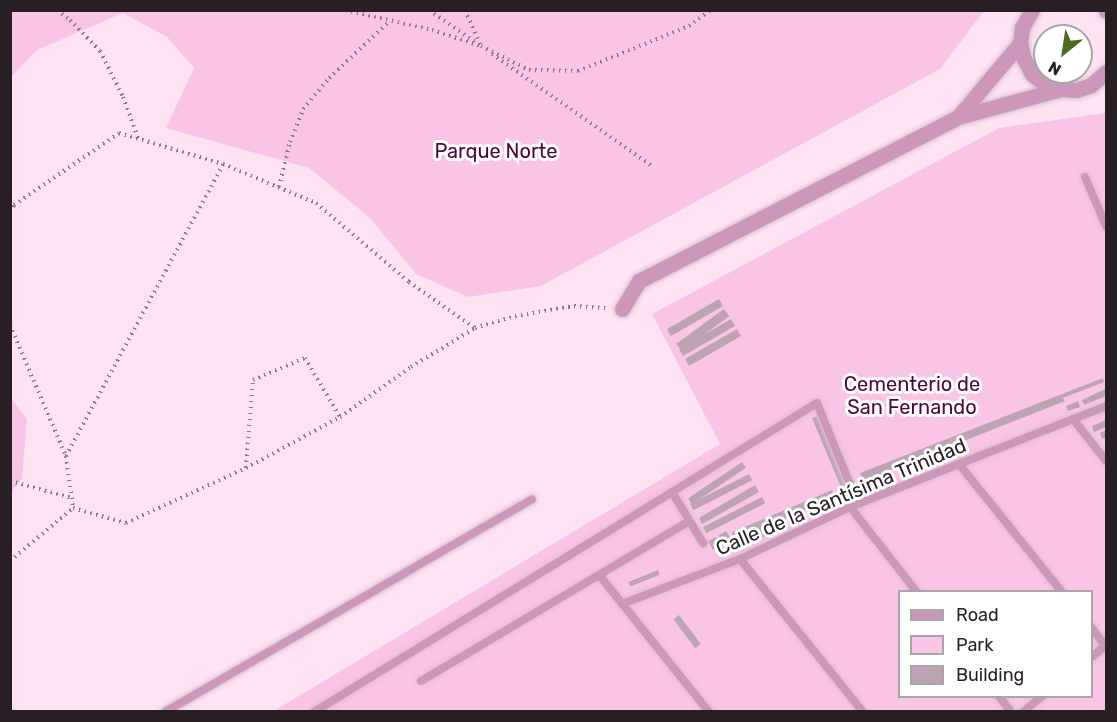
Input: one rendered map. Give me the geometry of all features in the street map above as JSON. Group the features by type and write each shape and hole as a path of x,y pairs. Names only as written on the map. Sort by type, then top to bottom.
{"street":[{"path":"1032,10 1022,27 1020,43 1024,59 1032,74 1045,84 1061,89 1076,90 1091,85 1105,75"},
{"path":"958,117 1020,43"},
{"path":"622,309 639,281 958,117 1061,89"}],"lane":[{"path":"1085,177 1107,226"},
{"path":"314,711 817,404 854,506 915,590"},
{"name":"Calle de la Santísima Trinidad","path":"622,604 740,559 854,506 1107,406"},
{"path":"1073,419 1107,461"},
{"path":"959,464 1061,590"},
{"path":"672,492 703,543"},
{"path":"165,711 531,499"},
{"path":"422,681 689,521"},
{"path":"740,559 863,711"},
{"path":"600,576 709,711"},
{"path":"1093,629 1106,646 1093,656"},
{"path":"1001,698 1011,711"},
{"path":"1023,711 1039,698"}],"path":[{"path":"57,10 100,51 123,97 138,138"},
{"path":"345,10 432,30 481,46 529,70 578,71 689,26 710,10"},
{"path":"429,10 652,166"},
{"path":"465,10 481,46"},
{"path":"279,187 290,142 303,109 329,78 390,21"},
{"path":"10,212 14,205 119,133 223,164 316,203 409,282 475,328"},
{"path":"66,456 223,164"},
{"path":"73,508 126,523 246,468 340,417 411,367 475,328 515,316 574,306 622,309"},
{"path":"10,325 66,456 73,508"},
{"path":"246,468 253,380 305,358 340,417"},
{"path":"10,481 72,498"},
{"path":"10,561 73,508"}],"green space":[{"name":"Parque Norte","path":"11,10 984,11 940,69 541,286 468,297 416,274 370,218 309,168 166,128 194,68 167,37 123,13 37,50 11,77"},
{"name":"Cementerio de San Fernando","path":"1106,113 1106,711 272,712 720,444 652,314 999,128"},
{"path":"11,398 27,419 22,479 11,492"}],"building":[{"path":"719,299 723,306 671,336 667,329"},
{"path":"724,309 729,316 682,351 676,344"},
{"path":"731,319 735,326 683,356 679,349"},
{"path":"737,329 741,336 689,366 685,359"},
{"path":"1103,378 1104,382 1063,398 1065,401 863,481 860,473"},
{"path":"1105,389 1106,396 1084,405 1082,400"},
{"path":"1078,401 1080,407 1068,411 1066,406"},
{"path":"817,416 847,490 843,492 812,418"},
{"path":"1106,420 1106,427 1094,432 1092,426"},
{"path":"1106,430 1106,437 1102,439 1100,433"},
{"path":"742,462 746,468 692,504 688,498"},
{"path":"749,474 752,480 693,510 690,504"},
{"path":"755,485 759,492 702,524 699,518"},
{"path":"832,490 835,497 735,540 732,533"},
{"path":"847,493 850,501 843,504 839,496"},
{"path":"762,497 765,503 706,533 703,527"},
{"path":"812,508 815,515 810,518 807,511"},
{"path":"803,512 807,521 799,524 796,515"},
{"path":"762,528 766,536 760,538 757,530"},
{"path":"726,531 731,539 723,543 718,536"},
{"path":"716,537 721,546 713,550 708,541"},
{"path":"741,538 745,546 738,549 735,542"},
{"path":"658,570 660,575 630,587 628,582"},
{"path":"679,615 701,644 695,648 673,619"}]}
